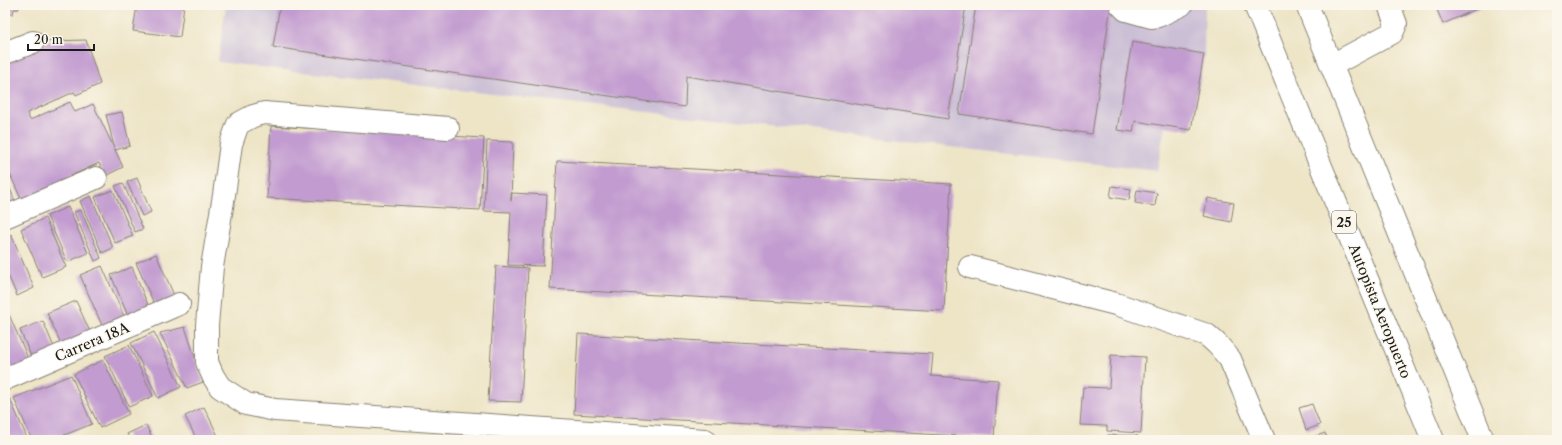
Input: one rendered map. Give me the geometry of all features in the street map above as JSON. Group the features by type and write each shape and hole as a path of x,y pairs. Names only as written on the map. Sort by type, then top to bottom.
{"main road":[{"path":"1122,5 1126,10 1151,17 1158,16 1181,5"},
{"name":"Autopista Aeropuerto","path":"1255,5 1433,440"},
{"path":"1307,5 1483,440"},
{"path":"1332,65 1392,33 1396,24 1389,5"},
{"path":"5,53 33,42"},
{"path":"448,128 264,113 253,116 238,124 231,144 212,267 207,325 207,362 220,387 246,404 275,410 705,440"},
{"path":"5,217 96,178"},
{"path":"970,267 1116,304 1207,335 1218,344 1230,359 1264,440"},
{"name":"Carrera 18A","path":"5,379 179,304"}],"shaded area":[{"path":"226,5 1205,5 1204,54 1191,130 1165,126 1157,171 218,62"}],"building":[{"path":"5,5 19,5 19,9 14,9 13,14 5,14"},
{"path":"137,5 184,5 180,37 133,31"},
{"path":"280,5 966,5 948,119 686,76 685,107 273,47"},
{"path":"976,5 1111,5 1092,134 959,114"},
{"path":"1435,5 1485,5 1443,24"},
{"path":"86,40 100,84 76,95 74,92 27,113 30,120 70,102 75,112 93,104 123,167 105,176 99,163 70,176 71,181 22,201 5,163 5,62 50,41"},
{"path":"1132,42 1204,54 1191,130 1135,121 1133,132 1117,130"},
{"path":"122,112 130,146 115,150 106,115"},
{"path":"271,126 484,138 480,210 267,198"},
{"path":"487,141 513,142 511,201 512,193 547,195 543,266 508,265 511,212 484,211"},
{"path":"557,161 951,184 944,311 550,289"},
{"path":"5,177 16,203 5,207"},
{"path":"137,178 151,212 142,216 127,182"},
{"path":"123,183 143,229 135,232 115,186"},
{"path":"1112,186 1131,189 1129,200 1110,197"},
{"path":"113,190 133,236 115,243 95,197"},
{"path":"1137,190 1157,193 1155,206 1135,203"},
{"path":"91,196 113,248 102,253 80,201"},
{"path":"1208,198 1234,203 1231,222 1204,216"},
{"path":"68,207 88,253 67,262 47,216"},
{"path":"81,210 101,258 95,261 74,212"},
{"path":"45,218 66,267 42,277 21,229"},
{"path":"11,234 34,288 17,296 5,268 5,237"},
{"path":"156,254 176,300 156,308 136,263"},
{"path":"102,266 126,321 104,330 80,275"},
{"path":"496,266 528,268 521,402 488,401"},
{"path":"132,267 151,312 130,321 111,275"},
{"path":"76,301 91,334 62,346 47,313"},
{"path":"7,310 30,363 5,374 5,311"},
{"path":"43,321 56,352 33,361 20,330"},
{"path":"185,327 203,382 187,388 160,333"},
{"path":"154,332 181,387 158,398 131,343"},
{"path":"578,334 933,354 931,376 998,380 994,438 574,414"},
{"path":"129,345 153,396 129,407 105,356"},
{"path":"1111,355 1145,357 1141,433 1107,431 1107,426 1080,425 1083,387 1109,388"},
{"path":"103,360 129,414 100,428 74,374"},
{"path":"71,375 92,424 52,440 32,440 14,398"},
{"path":"10,399 28,440 5,440 5,402"},
{"path":"1312,404 1320,425 1306,430 1299,408"},
{"path":"204,407 220,440 197,440 185,416"},
{"path":"146,425 153,440 130,440 127,434"},
{"path":"1325,433 1328,440 1305,440"},
{"path":"1108,435 1138,436 1138,440 1107,440"}]}
